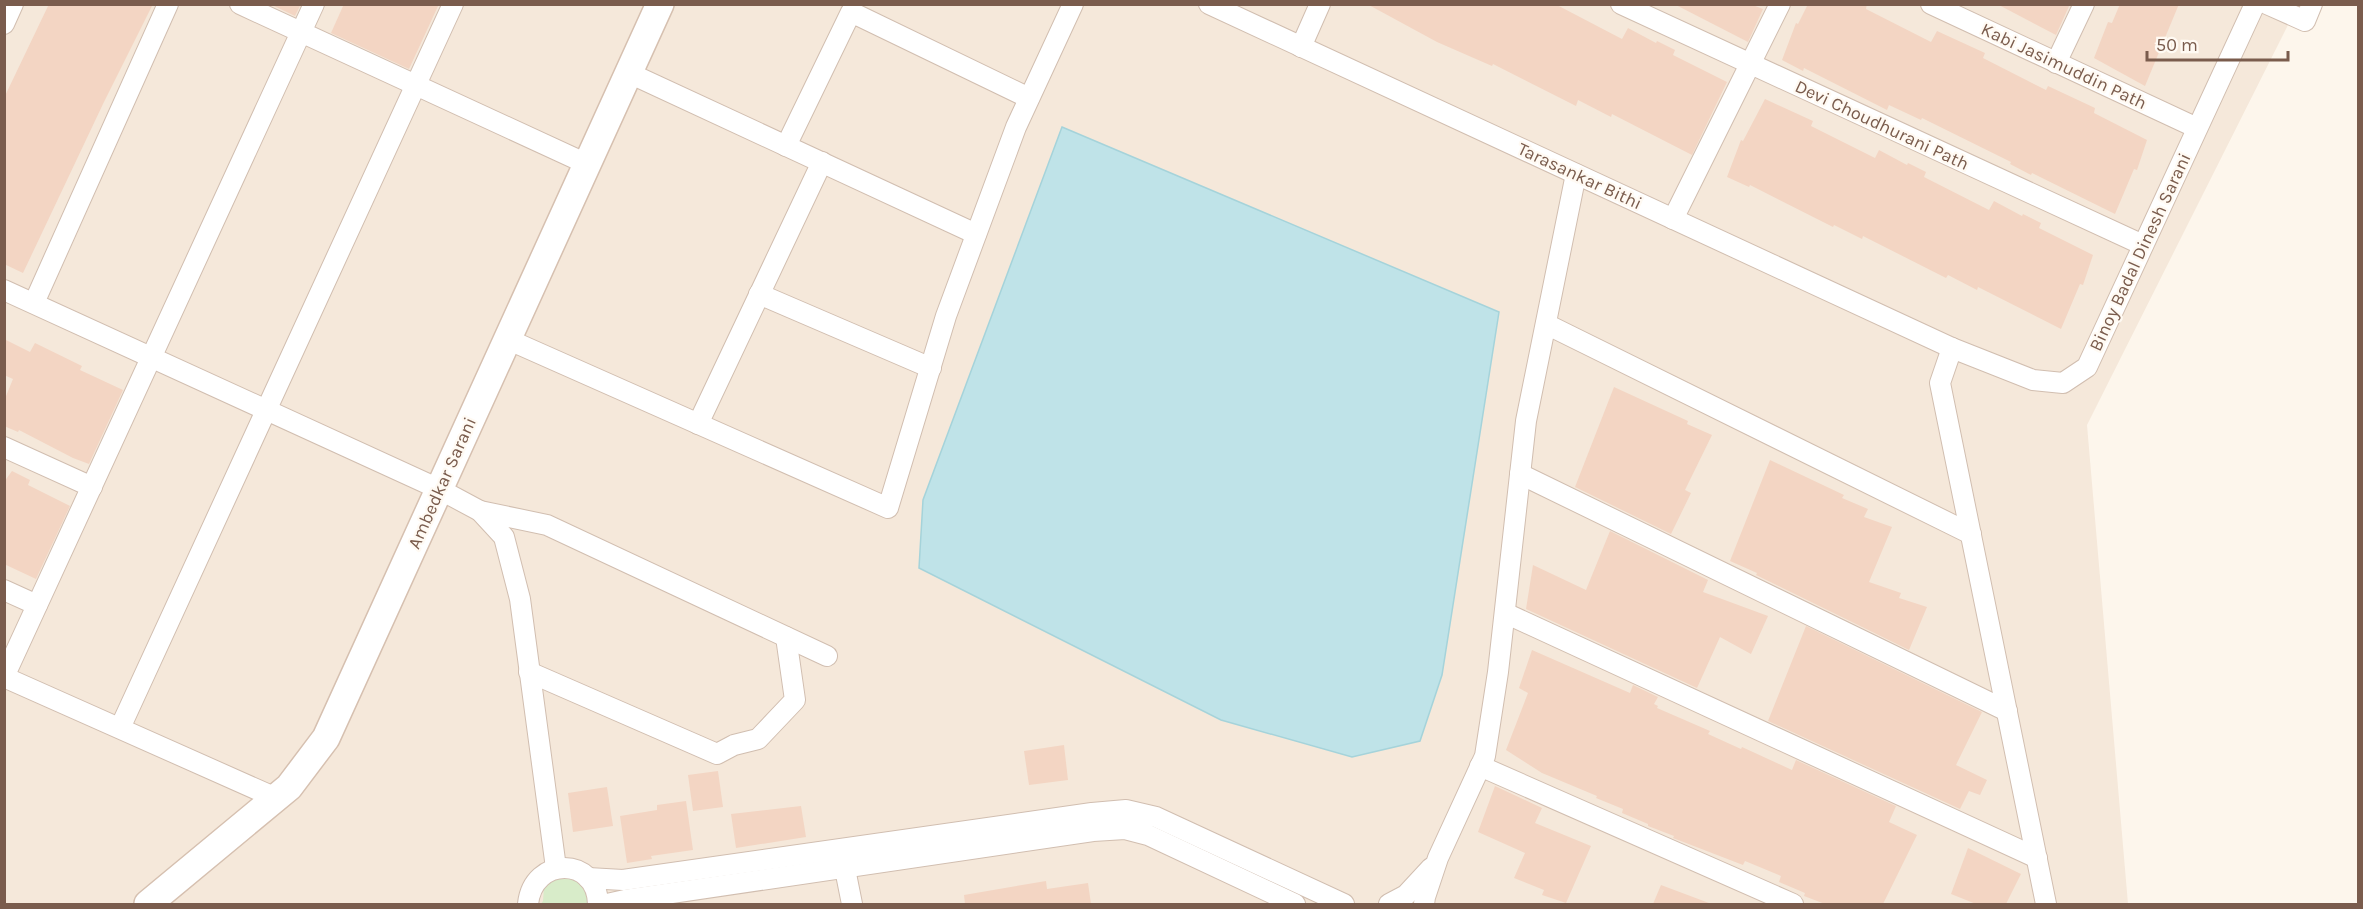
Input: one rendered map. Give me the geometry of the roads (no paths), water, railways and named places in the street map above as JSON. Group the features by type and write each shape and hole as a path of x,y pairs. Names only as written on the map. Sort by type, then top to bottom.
{"street":[{"path":"4,24 13,4"},
{"path":"34,303 168,4"},
{"path":"240,4 587,164"},
{"path":"276,798 4,677 314,4"},
{"path":"120,728 453,4"},
{"name":"Ambedkar Sarani","path":"148,904 289,787 326,738 660,4"},
{"path":"507,339 888,508 946,316 976,234 1016,127 1073,4"},
{"name":"Tarasankar Bithi","path":"1209,4 1952,348"},
{"path":"1301,47 1320,4"},
{"name":"Devi Choudhurani Path","path":"1621,4 2143,245"},
{"path":"1673,219 1780,4"},
{"name":"Kabi Jasimuddin Path","path":"1931,4 1960,11 2056,63 2197,129"},
{"path":"2056,63 2084,4"},
{"name":"Binoy Badal Dinesh Sarani","path":"1952,348 2033,380 2063,383 2087,367 2255,4"},
{"path":"2267,4 2305,21 2312,4"},
{"path":"786,146 851,12 1029,98"},
{"path":"629,73 976,234"},
{"path":"698,424 822,162"},
{"path":"1424,904 1438,858 1485,756 1505,613 1526,421 1576,174"},
{"path":"4,290 439,489 480,511 546,525 826,656"},
{"path":"759,294 931,368"},
{"path":"1546,324 1971,534"},
{"path":"1952,348 1940,383 2046,904"},
{"path":"4,447 92,488"},
{"path":"1520,474 2007,711"},
{"path":"480,511 504,537 520,599 556,868"},
{"path":"4,590 38,605"},
{"path":"1505,613 2037,858"},
{"path":"529,672 717,753 758,739 795,700 786,637"},
{"path":"1480,766 1793,904"},
{"path":"607,904 843,858 1092,813 1126,810 1156,817 1344,904"},
{"path":"588,878 623,880 1125,829 1148,835 1295,904"},
{"path":"843,858 852,904"},
{"path":"1389,904 1406,895 1425,876 1438,858"},
{"path":"528,904 536,881 556,868 569,868 588,878 594,886 598,904"}],"water":[{"path":"1062,127 1499,312 1442,675 1420,741 1352,757 1221,720 919,568 923,500"}]}
